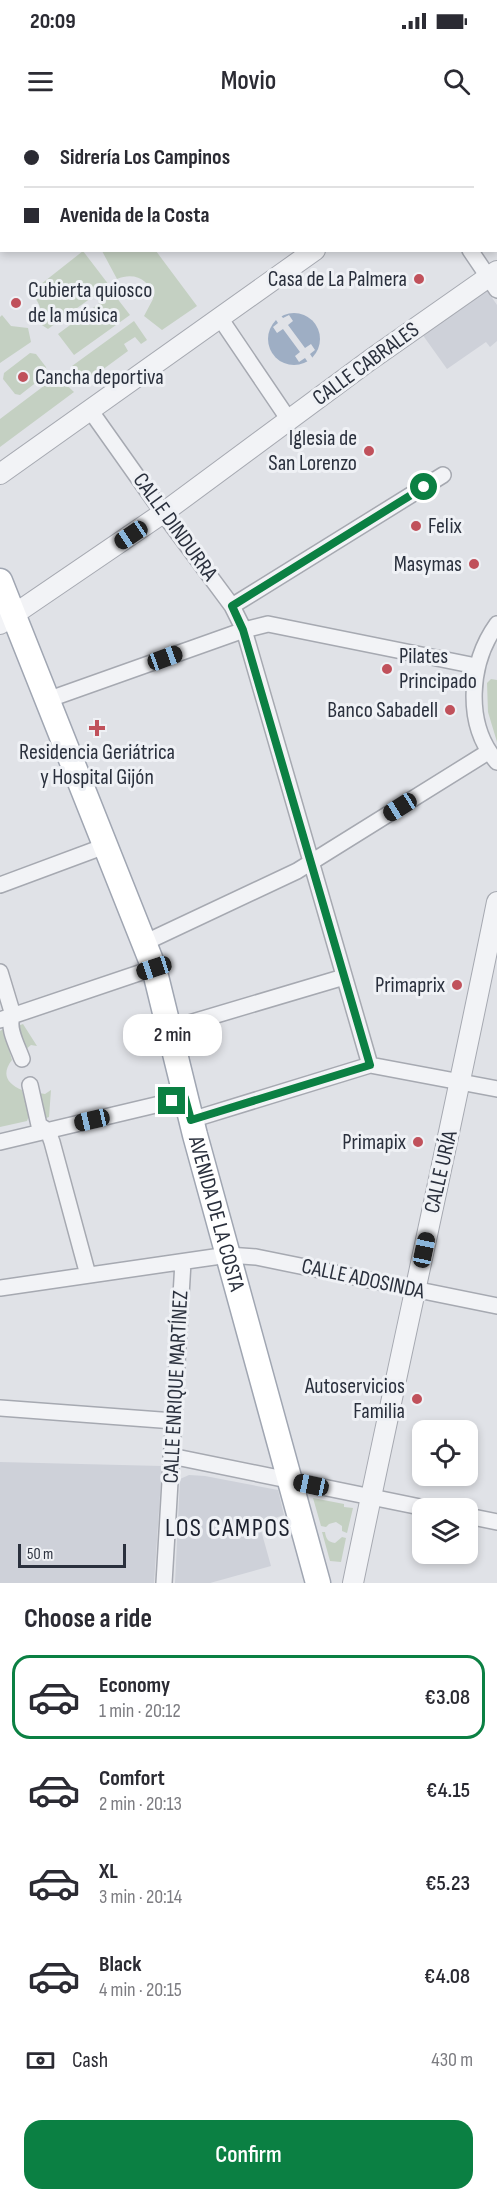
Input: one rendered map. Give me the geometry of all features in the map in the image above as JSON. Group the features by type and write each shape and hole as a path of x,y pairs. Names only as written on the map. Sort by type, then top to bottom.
{"main road":[{"name":"AVENIDA DE LA COSTA","path":"0,581 7,620 47,700 154,968 188,1109 318,1583"}],"street":[{"path":"0,474 312,252"},
{"path":"472,252 494,279"},
{"name":"CALLE CABRALES","path":"7,620 163,513 370,360 494,279"},
{"path":"220,318 289,420"},
{"name":"CALLE DINDURRA","path":"90,410 232,606 243,630 370,1065"},
{"path":"232,606 443,475"},
{"path":"47,700 243,630 268,624 476,666"},
{"path":"144,943 297,871 492,757 477,725 474,696 476,666 489,635 497,624"},
{"path":"0,885 105,846"},
{"name":"CALLE URÍA","path":"353,1583 414,1289 461,1082 497,902"},
{"path":"6,1018 154,968"},
{"path":"0,972 6,1018 10,1020 22,1059"},
{"path":"169,1029 344,977"},
{"path":"0,1142 48,1131 188,1109 370,1065 497,1089"},
{"path":"30,1084 39,1125 48,1131 88,1275"},
{"name":"CALLE ADOSINDA","path":"0,1288 228,1255 256,1257 497,1306"},
{"name":"CALLE ENRIQUE MARTÍNEZ","path":"164,1583 183,1262"},
{"path":"0,1408 174,1420"},
{"path":"171,1456 412,1506"},
{"path":"478,1518 497,1522"}],"shaded area":[{"path":"486,289 497,305 497,341 490,347 486,342 447,369 422,334"},
{"path":"0,1462 162,1466 154,1583 0,1583"},
{"path":"189,1475 278,1490 284,1515 259,1523 271,1566 210,1583 175,1583 180,1479"}],"green space":[{"path":"82,252 109,285 48,329 37,322 40,310 31,292"},
{"path":"103,252 157,252 197,306 162,330 144,316 153,299 149,286 135,277 117,279"},
{"path":"113,293 130,315 74,355 58,334"},
{"path":"2,315 11,326 28,328 31,342 0,363 0,317"},
{"path":"134,321 147,340 141,344 135,337 124,344 128,351 83,384 72,366"},
{"name":"Cancha deportiva","path":"30,353 36,354 46,367 47,374 20,395 15,394 3,379 4,373"},
{"path":"57,376 74,392 0,447 0,419"},
{"path":"491,679 497,680 497,742 488,712 487,683"},
{"path":"23,1024 37,1046 31,1045 25,1050 15,1027"},
{"path":"3,1029 12,1060 7,1070 7,1078 9,1082 22,1090 29,1116 27,1121 0,1127 0,1031"},
{"path":"51,1090 49,1117 43,1119 39,1093 45,1094"},
{"path":"313,1498 353,1508 347,1533 342,1531 342,1526 336,1522 326,1527 321,1526"},
{"path":"322,1532 325,1532 328,1540 333,1543 342,1537 346,1538 341,1562 330,1561"}],"water":[{"path":"289,313 299,313 313,320 320,339 313,358 299,365 289,365 279,361 272,354 268,344 268,334 272,324 279,317"}],"pier":[{"path":"279,313 283,318 289,315 293,321 288,325 305,348 311,344 315,350 310,354 314,360 309,364 305,358 299,362 295,356 300,352 283,329 277,333 273,327 278,323 274,317"}],"place":[{"name":"Casa de La Palmera","path":"419,279"},
{"name":"Cubierta quiosco de la música","path":"16,303"},
{"name":"Cancha deportiva","path":"23,377"},
{"name":"Iglesia de San Lorenzo","path":"369,451"},
{"name":"Felix","path":"416,526"},
{"name":"Masymas","path":"474,564"},
{"name":"Pilates Principado","path":"387,669"},
{"name":"Banco Sabadell","path":"450,710"},
{"name":"Residencia Geriátrica y Hospital Gijón","path":"97,728"},
{"name":"Primaprix","path":"457,985"},
{"name":"Primapix","path":"418,1142"},
{"name":"Autoservicios Familia","path":"417,1399"}],"district":[{"name":"LOS CAMPOS","path":"228,1528"}],"route":[{"path":"172,1101 185,1098 191,1120 370,1065 243,630 232,606 424,487"}]}
